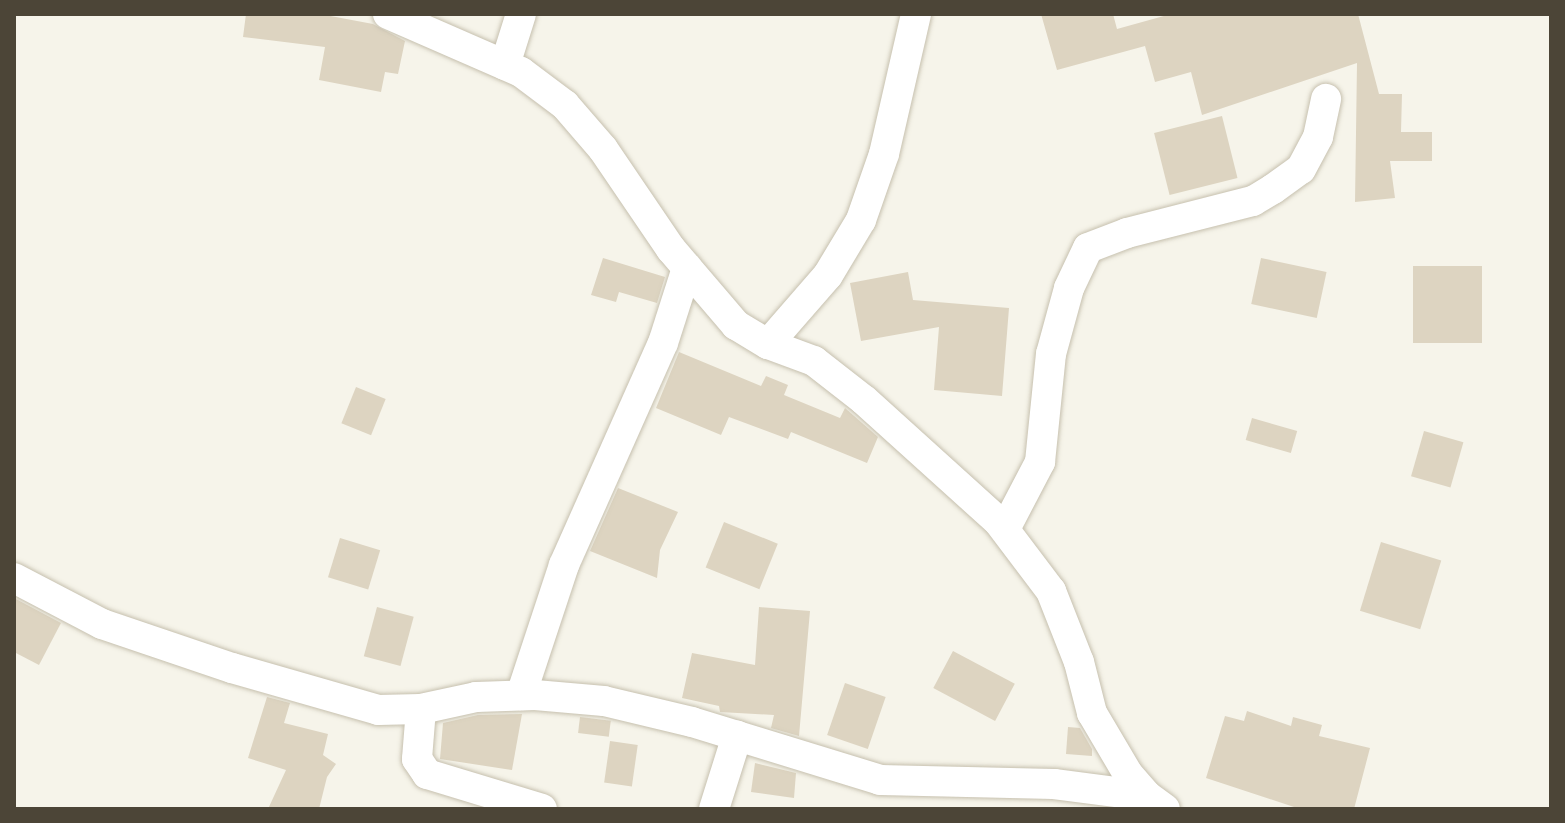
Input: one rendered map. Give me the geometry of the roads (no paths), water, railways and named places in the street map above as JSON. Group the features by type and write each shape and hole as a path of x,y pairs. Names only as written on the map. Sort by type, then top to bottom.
{"street":[{"path":"388,14 505,65 565,105 603,149 687,268 736,325 768,344 814,361 951,475 1005,529 1051,591 1079,662 1092,713 1128,774 1156,803"},
{"path":"505,65 521,14"},
{"path":"768,344 828,275 861,220 884,154 916,14"},
{"path":"1005,529 1040,462 1051,354 1069,288 1088,248 1127,233 1253,201 1273,189 1301,169 1318,137 1326,99"},
{"path":"521,695 564,565 663,343 687,268"},
{"path":"14,578 102,624 232,668 378,710 421,709 476,697 521,695 604,701 737,736 880,780 1054,784 1156,803"},
{"path":"421,709 417,759 427,774 542,809"},
{"path":"714,809 737,736"}]}
